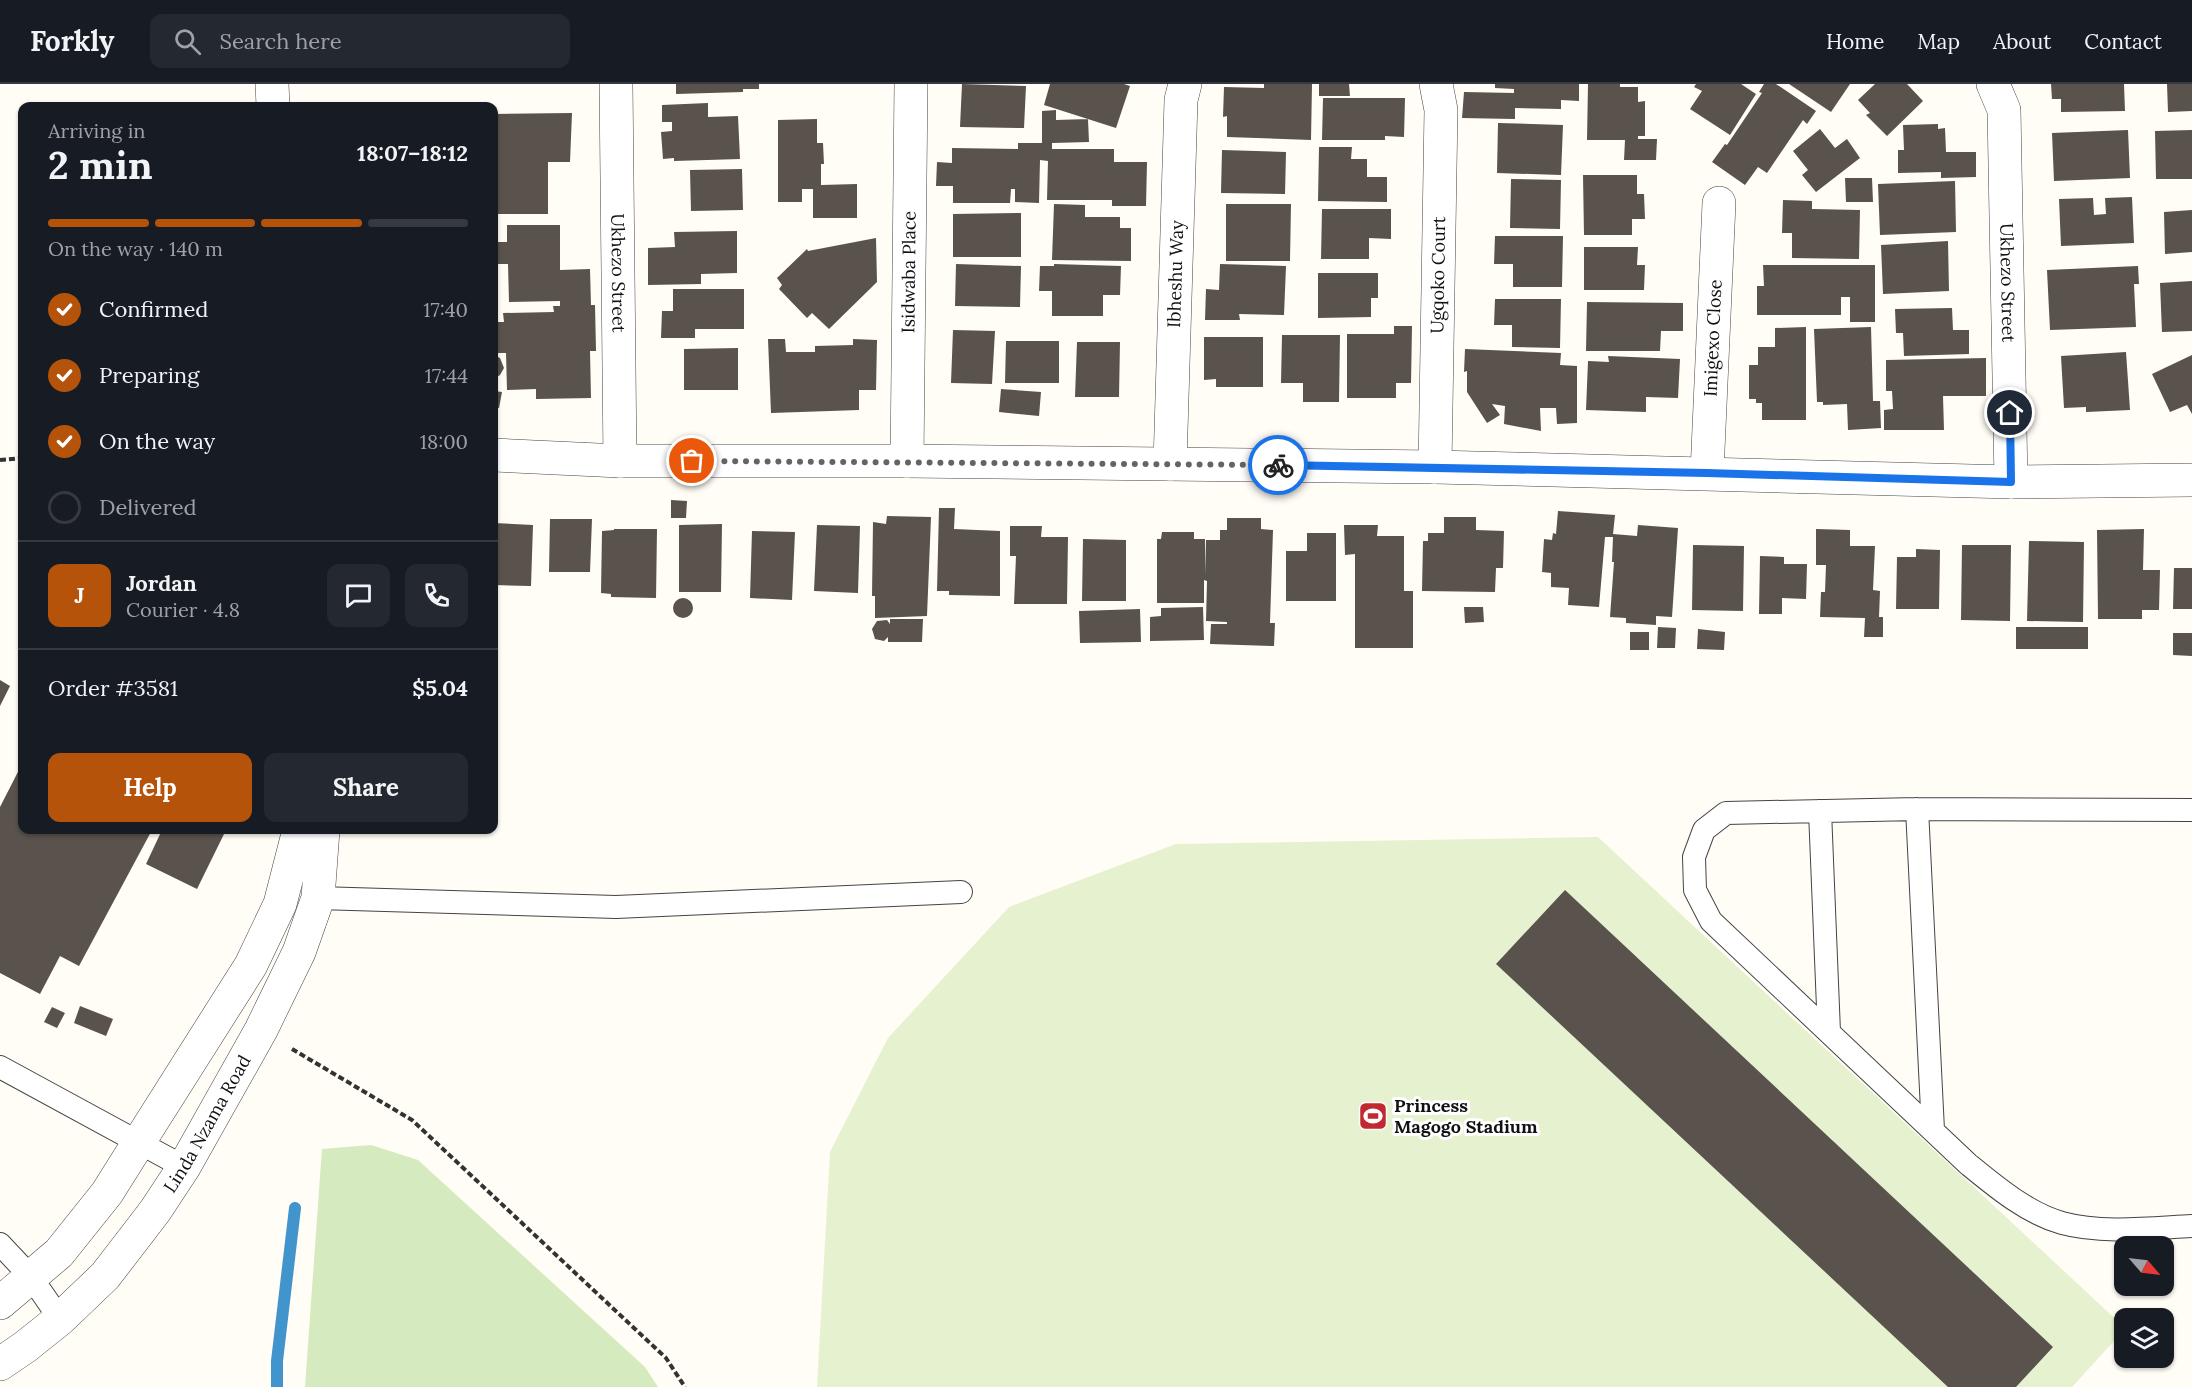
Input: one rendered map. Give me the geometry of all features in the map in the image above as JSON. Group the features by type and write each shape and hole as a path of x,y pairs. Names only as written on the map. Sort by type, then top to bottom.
{"street":[{"path":"272,84 273,102"},
{"name":"Ukhezo Street","path":"616,84 621,460"},
{"name":"Isidwaba Place","path":"907,461 911,84"},
{"name":"Ibheshu Way","path":"1170,464 1181,100 1185,84"},
{"name":"Ugqoko Court","path":"1435,467 1441,129 1441,110 1436,84"},
{"name":"Ukhezo Street","path":"1993,84 2004,110 2011,482"},
{"name":"Imigexo Close","path":"1707,473 1719,203"},
{"path":"498,455 621,460 1435,467 2011,482 2192,480"},
{"path":"0,1303 59,1253 107,1193 139,1143 250,965 280,904 298,834"},
{"name":"Linda Nzama Road","path":"0,1364 60,1319 105,1276 155,1211 184,1167 261,1030 299,952 318,898 323,834"}],"lane":[{"path":"1917,809 1933,1130"},
{"path":"2192,810 1917,809 1726,813 1704,830 1694,857 1695,890 1711,921 1968,1164 1993,1184 2022,1204 2061,1223 2090,1227 2192,1226"},
{"path":"1820,811 1829,1032"},
{"path":"318,898 616,907 961,892"},
{"path":"0,1067 184,1167"},
{"path":"0,1244 31,1277 60,1319"}],"path":[{"path":"0,460 18,458"},
{"path":"261,1030 412,1120 666,1358 685,1387"}],"green space":[{"name":"Princess Magogo Stadium","path":"1598,837 2114,1318 2114,1341 2072,1387 817,1387 830,1152 888,1038 1009,907 1176,844"},
{"path":"371,1145 418,1160 645,1367 658,1387 305,1387 322,1149"}],"building":[{"path":"676,84 759,84 759,89 743,89 743,92 676,94"},
{"path":"962,84 1026,86 1024,128 960,127"},
{"path":"1050,84 1124,84 1130,86 1116,128 1044,105"},
{"path":"1264,84 1312,84 1311,140 1227,137 1227,116 1223,117 1224,87 1264,88"},
{"path":"1319,84 1349,84 1350,96 1319,96"},
{"path":"1495,84 1579,84 1579,101 1561,100 1561,109 1515,108 1515,119 1462,118 1464,92 1514,93 1514,89 1495,88"},
{"path":"1588,84 1620,84 1620,87 1638,87 1638,102 1645,101 1645,136 1638,136 1638,139 1657,139 1656,160 1624,160 1625,140 1587,140"},
{"path":"1696,84 1741,84 1756,94 1730,135 1690,109 1702,91 1694,87"},
{"path":"1764,84 1776,84 1816,111 1807,124 1803,120 1767,173 1758,167 1745,185 1712,162 1725,144 1727,145 1762,93 1759,92"},
{"path":"1789,84 1850,84 1831,112"},
{"path":"1875,84 1907,84 1923,101 1887,136 1866,115 1870,113 1858,100"},
{"path":"2051,84 2124,84 2125,111 2061,112 2061,99 2052,99"},
{"path":"2167,84 2192,84 2192,111 2168,112"},
{"path":"1323,98 1405,98 1404,137 1385,136 1385,140 1322,140"},
{"path":"708,103 708,117 738,116 740,159 674,161 674,158 663,159 661,132 672,131 672,122 662,122 662,105"},
{"path":"1056,110 1056,120 1088,119 1089,142 1052,143 1052,149 1114,149 1114,162 1147,162 1146,206 1112,206 1112,200 1047,200 1048,161 1040,160 1039,203 1015,202 1015,189 1011,189 1010,203 953,203 953,186 936,186 937,162 952,163 952,148 1018,149 1018,143 1042,143 1042,111"},
{"path":"572,113 570,162 548,162 548,214 498,214 498,114"},
{"path":"817,119 817,143 823,143 824,164 821,164 821,185 857,184 857,218 813,218 813,189 802,189 802,202 778,202 778,120"},
{"path":"1498,123 1563,125 1561,175 1497,173"},
{"path":"1938,124 1938,129 1945,128 1946,152 1976,152 1976,177 1941,178 1941,172 1898,173 1898,150 1904,150 1903,125"},
{"path":"1820,129 1835,148 1847,139 1860,158 1816,192 1802,175 1808,170 1793,151"},
{"path":"2128,130 2130,178 2054,181 2052,133"},
{"path":"2192,130 2192,179 2156,179 2155,131"},
{"path":"1319,147 1352,147 1351,159 1367,159 1367,177 1387,177 1387,202 1318,201"},
{"path":"1222,150 1286,152 1285,194 1221,193"},
{"path":"742,169 743,210 691,211 690,170"},
{"path":"1583,175 1637,175 1637,194 1644,194 1645,219 1632,219 1632,235 1584,235"},
{"path":"1845,178 1872,178 1873,202 1846,202"},
{"path":"1511,179 1561,180 1560,229 1510,228"},
{"path":"1955,181 1956,232 1880,235 1878,184"},
{"path":"2132,197 2134,243 2061,246 2059,199 2093,198 2094,215 2106,214 2105,198"},
{"path":"1783,200 1812,201 1812,209 1860,210 1859,259 1792,258 1792,233 1782,233"},
{"path":"1054,204 1085,205 1085,217 1120,217 1120,228 1131,228 1131,261 1052,260"},
{"path":"1226,204 1291,204 1290,261 1226,261"},
{"path":"1322,209 1391,209 1391,239 1369,238 1369,259 1321,259"},
{"path":"2192,210 2192,252 2165,254 2164,212"},
{"path":"1021,213 1021,257 953,257 953,214"},
{"path":"507,225 560,225 560,270 590,269 591,305 595,305 596,351 590,351 591,398 536,399 536,389 507,390 506,353 498,353 498,322 504,322 503,313 554,312 553,306 560,306 560,301 509,302 508,264 498,264 498,242 507,242"},
{"path":"737,231 737,273 701,274 701,284 648,285 648,248 675,247 674,232"},
{"path":"1495,236 1563,236 1562,287 1513,287 1513,264 1494,264"},
{"path":"876,238 877,282 829,329 812,313 807,318 779,289 782,285 777,278 807,249 808,251"},
{"path":"1948,241 1949,291 1883,294 1881,245"},
{"path":"1584,247 1638,247 1637,265 1645,265 1644,290 1584,290"},
{"path":"956,264 1021,266 1020,307 955,306"},
{"path":"1054,264 1121,266 1120,295 1103,295 1103,316 1052,316 1052,291 1039,291 1040,266 1054,266"},
{"path":"1220,264 1286,266 1284,315 1239,314 1240,320 1205,320 1206,289 1219,290"},
{"path":"1763,265 1875,265 1875,322 1850,322 1850,297 1841,297 1841,315 1757,315 1757,286 1764,286"},
{"path":"2138,266 2139,284 2134,284 2136,327 2050,330 2047,270"},
{"path":"1318,273 1378,273 1378,298 1371,298 1371,317 1318,318"},
{"path":"2192,281 2192,331 2162,332 2160,283"},
{"path":"673,289 744,289 744,329 695,329 695,338 661,338 662,311 673,311"},
{"path":"1495,299 1561,299 1560,348 1512,347 1512,325 1494,325"},
{"path":"1587,302 1683,303 1683,331 1661,331 1660,351 1586,351"},
{"path":"1952,308 1953,330 1969,330 1969,354 1904,356 1903,333 1896,333 1895,309"},
{"path":"1394,326 1412,326 1411,383 1396,383 1396,398 1347,398 1347,334 1394,334"},
{"path":"1806,327 1806,420 1762,420 1762,403 1756,403 1756,399 1749,399 1749,365 1758,365 1758,347 1775,347 1775,328"},
{"path":"1871,327 1873,401 1880,401 1881,428 1848,430 1847,404 1823,405 1823,402 1817,402 1814,329"},
{"path":"953,330 995,331 992,384 951,383"},
{"path":"1282,335 1340,335 1339,402 1303,402 1303,383 1281,383"},
{"path":"1204,337 1263,337 1263,387 1216,387 1216,379 1204,380"},
{"path":"768,339 785,339 786,352 815,352 815,346 853,345 853,339 877,340 876,390 859,390 859,410 771,413"},
{"path":"1006,341 1059,341 1059,383 1005,383"},
{"path":"1077,342 1120,342 1119,397 1075,397"},
{"path":"738,348 738,390 684,390 684,349"},
{"path":"1465,349 1561,353 1560,365 1577,366 1577,423 1557,424 1556,408 1540,408 1541,431 1504,424 1505,406 1492,404 1500,415 1487,423 1467,392 1467,371 1464,372"},
{"path":"2126,352 2130,410 2086,412 2086,407 2064,408 2061,356"},
{"path":"2192,355 2192,414 2187,405 2170,412 2152,374"},
{"path":"1608,356 1680,359 1678,398 1646,397 1646,412 1586,410 1588,361 1609,362"},
{"path":"498,357 504,368 498,376"},
{"path":"1986,358 1986,396 1943,396 1944,430 1884,430 1884,410 1893,409 1892,391 1886,391 1886,360"},
{"path":"1001,389 1041,392 1039,416 999,412"},
{"path":"498,392 502,392 498,408"},
{"path":"671,500 687,501 686,518 671,518"},
{"path":"939,508 955,508 954,529 1000,531 1000,596 949,595 949,591 937,591"},
{"path":"1558,511 1615,515 1613,534 1637,536 1638,525 1678,528 1672,617 1656,616 1656,625 1626,623 1626,618 1610,617 1614,562 1612,562 1613,537 1605,537 1599,607 1568,605 1569,588 1551,587 1551,573 1542,572 1544,539 1552,540 1553,533 1556,534"},
{"path":"887,516 931,517 927,616 875,618 875,596 872,596 873,522 886,524"},
{"path":"1444,517 1476,517 1476,530 1504,531 1503,568 1496,568 1495,592 1422,591 1423,541 1428,541 1428,533 1444,533"},
{"path":"1227,518 1261,518 1261,529 1273,530 1270,623 1275,623 1274,646 1210,644 1211,624 1227,624 1227,622 1206,621 1207,581 1204,580 1204,603 1157,603 1157,539 1161,539 1162,532 1194,532 1194,539 1205,539 1205,575 1206,540 1220,540 1220,530 1227,530"},
{"path":"550,519 592,519 590,572 549,572"},
{"path":"498,523 533,525 531,586 498,585"},
{"path":"722,524 721,592 679,592 679,525"},
{"path":"817,525 860,526 858,593 814,591"},
{"path":"1344,525 1378,525 1377,536 1404,536 1404,591 1413,591 1413,648 1355,648 1355,554 1345,555"},
{"path":"1010,526 1042,526 1041,537 1068,537 1067,604 1014,604 1016,556 1010,556"},
{"path":"657,529 656,598 611,597 611,594 601,593 602,531"},
{"path":"1816,529 1850,530 1850,546 1875,546 1873,590 1880,591 1879,617 1883,617 1883,637 1864,637 1865,618 1820,617 1821,592 1825,592 1826,565 1816,565"},
{"path":"2144,529 2143,570 2160,570 2159,610 2142,610 2142,619 2098,619 2097,530"},
{"path":"752,531 795,532 792,600 750,598"},
{"path":"1307,533 1336,533 1336,601 1286,601 1286,551 1307,551"},
{"path":"1083,539 1126,540 1126,601 1082,601"},
{"path":"2029,541 2084,542 2083,622 2027,621"},
{"path":"1693,545 1744,546 1743,611 1692,610"},
{"path":"1962,545 2011,545 2010,621 1961,620"},
{"path":"1916,549 1940,550 1939,609 1896,609 1897,557 1916,557"},
{"path":"1760,556 1784,557 1784,564 1807,564 1806,599 1782,598 1782,614 1759,614"},
{"path":"2174,568 2192,568 2192,609 2173,609"},
{"path":"683,598 690,601 693,608 690,615 683,618 676,615 673,608 676,601"},
{"path":"1203,607 1204,640 1150,641 1150,617 1161,616 1161,608"},
{"path":"1464,607 1483,607 1484,622 1465,623"},
{"path":"1140,609 1141,642 1080,643 1079,611"},
{"path":"890,619 923,619 922,642 888,642 888,637 884,641 875,639 872,629 877,621 887,620 890,624"},
{"path":"1658,627 1676,628 1675,648 1657,648"},
{"path":"2016,627 2088,627 2088,649 2016,649"},
{"path":"1698,629 1725,632 1724,650 1697,649"},
{"path":"1630,632 1649,632 1649,650 1630,650"},
{"path":"2173,633 2192,633 2192,656 2173,655"},
{"path":"0,680 10,686 0,706"},
{"path":"18,772 18,834 150,834 79,966 60,956 40,994 0,973 0,807"},
{"path":"160,834 224,834 197,889 146,864"},
{"path":"1565,890 2053,1347 2016,1387 1948,1387 1496,964"},
{"path":"80,1006 113,1019 106,1036 74,1023"},
{"path":"52,1007 65,1013 57,1028 44,1022"}],"waterway":[{"path":"277,1387 277,1361 295,1208"}],"way so far":[{"path":"692,461 1278,465"}],"place":[{"name":"Princess Magogo Stadium","path":"1373,1116"}],"route":[{"path":"1278,465 1707,473 2011,482 2010,413"}]}
